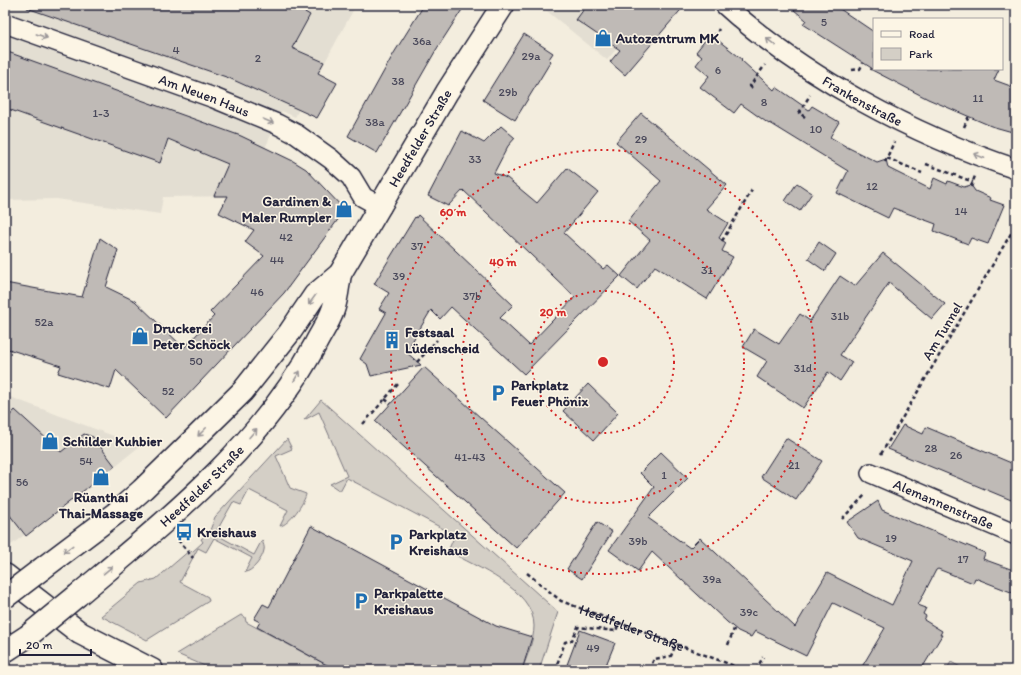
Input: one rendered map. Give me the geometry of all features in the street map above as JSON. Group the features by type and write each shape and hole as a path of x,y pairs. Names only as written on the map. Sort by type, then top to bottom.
{"main road":[{"name":"Heedfelder Straße","path":"5,597 142,490 233,402 268,362 315,295 340,274 451,85 503,5"},
{"name":"Heedfelder Straße","path":"5,651 28,636 157,528 210,479 275,408 301,371 333,309 340,274"},
{"path":"5,575 80,633 152,670"}],"street":[{"name":"Frankenstraße","path":"725,5 777,47 820,77 879,110 936,138 981,157 1016,169"},
{"name":"Am Neuen Haus","path":"5,22 214,98 277,124 296,134 331,158 352,177 363,197 381,206"},
{"name":"Alemannenstraße","path":"876,476 1016,535"}],"path":[{"path":"752,88 750,86 777,47"},
{"path":"805,117 798,113 820,77"},
{"path":"962,132 969,116"},
{"path":"885,162 893,145"},
{"path":"887,158 922,173"},
{"path":"926,164 972,182"},
{"path":"971,187 975,176"},
{"path":"722,241 752,190"},
{"name":"Am Tunnel","path":"885,447 1016,225"},
{"path":"417,362 436,340"},
{"path":"363,424 399,383"},
{"path":"385,399 391,404"},
{"path":"842,519 876,476"},
{"name":"Heedfelder Straße","path":"528,573 561,602 745,670"},
{"path":"554,670 565,642 572,640 578,627 616,631 619,623"},
{"path":"728,645 734,629"},
{"path":"649,670 654,658 671,656 676,644"},
{"path":"756,670 763,657"}],"shaded area":[{"path":"5,5 356,5 295,117 282,111 243,196 163,197 160,214 57,199 5,200"},
{"name":"Autozentrum MK","path":"543,5 654,5 607,60 542,7"},
{"path":"5,395 140,446 7,548 5,546"}],"green space":[{"path":"321,400 558,612 539,670 522,670 532,642 534,631 531,613 524,601 514,590 502,581 448,551 455,535 347,478 340,491 330,484 347,476 319,412 304,420"},
{"path":"287,439 292,449 276,456 290,488 306,494 296,513 288,522 280,526 288,510 249,490 241,505 233,502 215,534 254,555 262,540 264,548 263,553 251,570 245,572 252,558 214,538 206,552 198,548 180,582 208,597 209,601 147,640 101,616 141,583 156,579 190,550 192,552 203,542 201,539 209,533 215,517"},
{"path":"241,615 245,617 246,622 336,670 214,670 177,654"},
{"path":"951,662 966,670 946,670"}],"building":[{"path":"28,5 293,5 310,15 292,48 324,62 318,73 337,83 317,118 229,78 27,8"},
{"path":"424,5 465,5 436,50 377,153 348,136 394,53"},
{"path":"587,5 685,5 625,75 610,62 620,50 576,20"},
{"path":"788,5 834,5 873,31 873,69 803,24 806,20"},
{"path":"524,34 553,53 549,59 551,61 515,120 483,100"},
{"path":"710,34 742,59 741,60 774,90 776,87 809,110 812,106 839,122 830,137 847,147 877,162 886,159 888,168 930,189 934,178 947,184 948,181 964,187 971,185 975,191 991,198 990,200 1004,205 988,244 971,238 968,244 934,231 936,224 893,208 888,218 837,193 848,171 770,123 769,124 741,104 734,113 700,87 709,76 696,65 702,57 696,52"},
{"path":"5,51 241,136 293,161 306,169 345,210 284,293 166,418 116,370 110,389 58,373 61,366 5,348 5,283 82,297 100,238 118,250 106,287 135,301 184,348 214,316 210,312 264,256 245,242 254,230 219,213 228,196 214,196 228,164 168,139 160,163 5,108"},
{"path":"870,69 999,70 994,80 1016,88 1016,133 991,126 928,99"},
{"path":"641,113 727,185 706,209 728,223 719,238 726,243 722,251 733,257 707,299 655,266 637,289 621,276 650,240 628,221 661,181 616,142"},
{"path":"501,126 515,138 508,146 494,173 507,178 537,203 567,168 598,192 564,233 603,269 608,265 620,276 524,374 451,307 440,319 431,310 406,352 421,365 371,376 367,364 360,359 386,313 379,309 389,293 374,284 415,217 416,218 418,215 513,305 500,318 529,345 575,297 463,190 448,206 428,196 462,131 484,143"},
{"path":"797,183 812,193 800,211 785,201"},
{"path":"819,242 836,254 825,271 808,259"},
{"path":"883,253 945,304 932,319 889,283 840,355 852,362 840,381 828,372 803,408 757,377 767,361 743,347 754,329 779,344 800,314 810,321 840,276 855,286"},
{"path":"424,367 565,493 516,548 375,421"},
{"path":"588,384 618,413 594,440 563,411"},
{"path":"15,410 61,452 84,434 93,437 115,466 26,536 5,509 5,421"},
{"path":"903,425 923,434 926,427 1016,465 1016,502 888,449"},
{"path":"786,438 822,461 796,500 761,477"},
{"path":"661,452 688,478 648,518 690,548 700,538 795,627 827,573 892,605 913,561 858,538 847,522 878,501 882,510 985,553 983,559 1016,571 1016,594 975,578 973,583 938,569 936,570 918,605 926,608 923,614 926,616 924,620 942,631 940,635 942,635 921,670 860,670 885,628 833,603 806,656 755,631 751,637 738,631 727,622 652,552 638,571 609,550 654,487 640,473"},
{"path":"597,522 612,532 582,579 567,569"},
{"name":"Parkpalette Kreishaus","path":"311,526 496,626 532,637 522,670 336,670 257,627 260,622 254,619 263,604 269,607"},
{"path":"580,630 615,643 604,670 565,670"}],"place":[{"name":"Autozentrum MK","path":"603,38"},
{"name":"Gardinen & Maler Rumpler","path":"344,209"},
{"name":"Druckerei Peter Schöck","path":"140,336"},
{"name":"Festsaal Lüdenscheid","path":"392,340"},
{"name":"Parkplatz Feuer Phönix","path":"498,393"},
{"name":"Schilder Kuhbier","path":"50,441"},
{"name":"Rüanthai Thai-Massage","path":"101,477"},
{"name":"Kreishaus","path":"184,532"},
{"name":"Parkplatz Kreishaus","path":"396,542"},
{"name":"Parkpalette Kreishaus","path":"361,601"}]}
